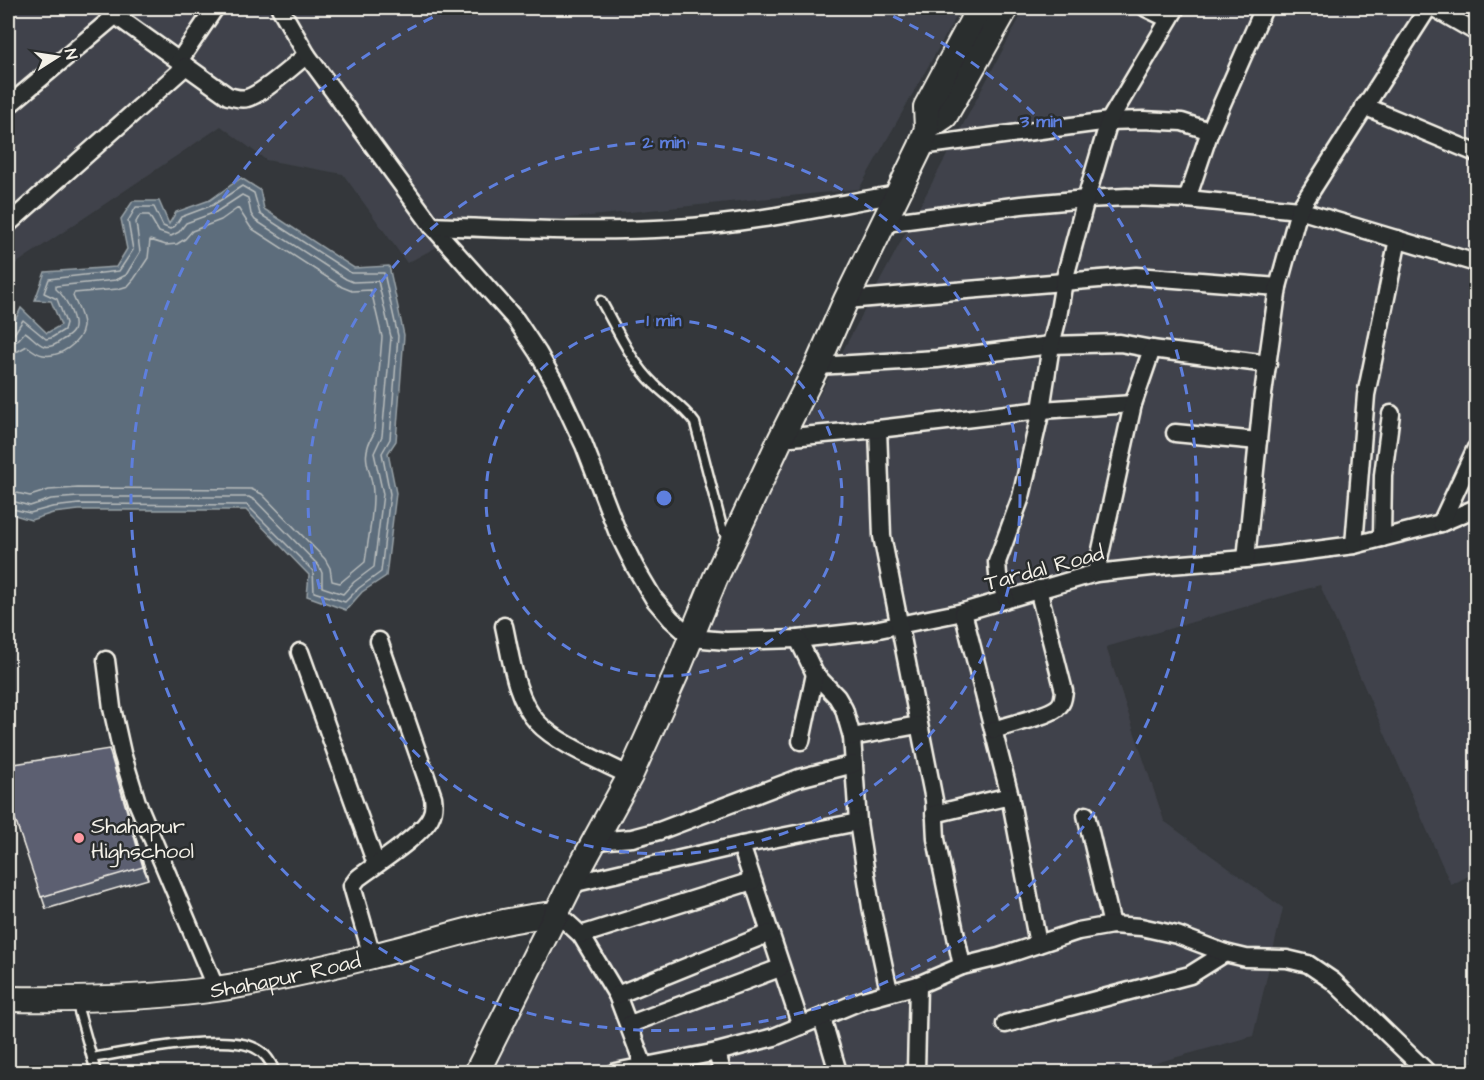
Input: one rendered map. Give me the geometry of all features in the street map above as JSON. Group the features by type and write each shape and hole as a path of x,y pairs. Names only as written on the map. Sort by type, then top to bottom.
{"main road":[{"path":"924,137 926,107 979,8"},
{"path":"477,1072 571,884 630,776 716,579 924,137 945,116 1006,8"},
{"name":"Shahapur Road","path":"8,999 76,1000 142,997 216,989 268,980 372,956 523,917 558,914"}],"street":[{"path":"8,224 183,63 215,8"},
{"path":"280,8 307,55 432,226 516,320 538,353 579,435 617,531 635,567 654,598 671,619 692,638"},
{"path":"1006,599 998,575 997,562 1021,497 1041,410 1064,281 1086,199 1109,121 1172,14 1146,8"},
{"path":"1187,199 1210,131 1264,8"},
{"path":"1246,560 1258,441 1278,287 1299,210 1428,8"},
{"path":"1434,8 1476,32"},
{"path":"8,106 114,10 228,96 246,99 307,55"},
{"path":"1364,106 1476,153"},
{"path":"924,137 1143,120 1182,122 1210,131"},
{"path":"432,226 580,232 676,228 758,219 897,194"},
{"path":"885,223 1086,199 1127,197 1187,199 1299,210 1476,263"},
{"path":"1354,545 1366,394 1398,239"},
{"path":"846,300 1137,276 1278,287"},
{"path":"818,366 937,358 1051,345 1120,343 1268,364"},
{"path":"1096,573 1133,404 1152,349"},
{"path":"781,438 1041,410 1133,404"},
{"path":"1382,538 1383,475 1391,414"},
{"path":"879,429 882,536 934,801 936,839 962,966"},
{"path":"1175,432 1258,441"},
{"path":"1441,523 1476,448"},
{"name":"Tardal Road","path":"692,638 726,641 798,639 869,632 963,612 1096,573 1246,560 1354,545 1441,523 1476,508"},
{"path":"994,730 1049,712 1058,707 1063,700 1064,691 1038,590"},
{"path":"963,612 1010,796 1038,944"},
{"path":"504,626 517,680 526,704 537,722 557,739 630,776"},
{"path":"798,639 815,674 837,697 844,709 852,737 858,822 871,907 889,991"},
{"path":"372,956 352,893 352,886 358,878 422,829 431,818 434,806 433,797 379,641"},
{"path":"300,652 376,864"},
{"path":"105,660 115,719 137,802 216,989"},
{"path":"801,741 815,674"},
{"path":"852,737 918,725"},
{"path":"595,841 632,838 659,831 799,778 854,764"},
{"path":"934,814 1010,796"},
{"path":"1086,815 1112,925"},
{"path":"571,884 741,845 858,822"},
{"path":"741,845 801,1026"},
{"path":"581,935 752,881"},
{"path":"558,914 581,935 617,995 630,1024 644,1066"},
{"path":"615,1072 644,1066 680,1066 717,1052 774,1037 863,1000 889,991 918,985 962,966 999,957 1078,931 1112,925 1141,927 1177,935 1225,953 1246,958 1287,959 1308,964 1333,981 1427,1072"},
{"path":"617,995 770,933"},
{"path":"1005,1023 1191,975 1225,953"},
{"path":"630,1024 780,968"},
{"path":"916,1072 918,985"},
{"path":"822,1018 838,1072"},
{"path":"717,1052 722,1072"}],"lane":[{"path":"602,301 630,354 654,384 687,411 695,423 723,531 732,546"},
{"path":"76,1000 96,1072"},
{"path":"92,1058 157,1047 223,1041 255,1047 267,1056 275,1072"}],"shaded area":[{"path":"8,8 961,8 859,189 472,228 407,263 343,174 266,160 221,126 8,269"},
{"path":"1025,8 1476,8 1476,872 1451,885 1320,585 1106,647 1164,821 1283,908 1253,1036 1123,1072 493,1072 560,937 735,554"}],"water":[{"path":"241,178 260,190 264,209 354,268 389,266 404,335 396,441 388,453 396,493 386,576 362,592 346,610 307,596 309,575 246,510 79,510 53,513 31,520 8,513 8,335 21,308 47,333 61,325 51,301 35,300 45,272 116,267 127,249 121,219 133,201 159,201 169,224 176,212 210,200"}],"building":[{"name":"Shahapur Highschool","path":"109,749 143,867 41,897 8,798 8,765"}],"place":[{"name":"Shahapur Highschool","path":"79,838"}]}
